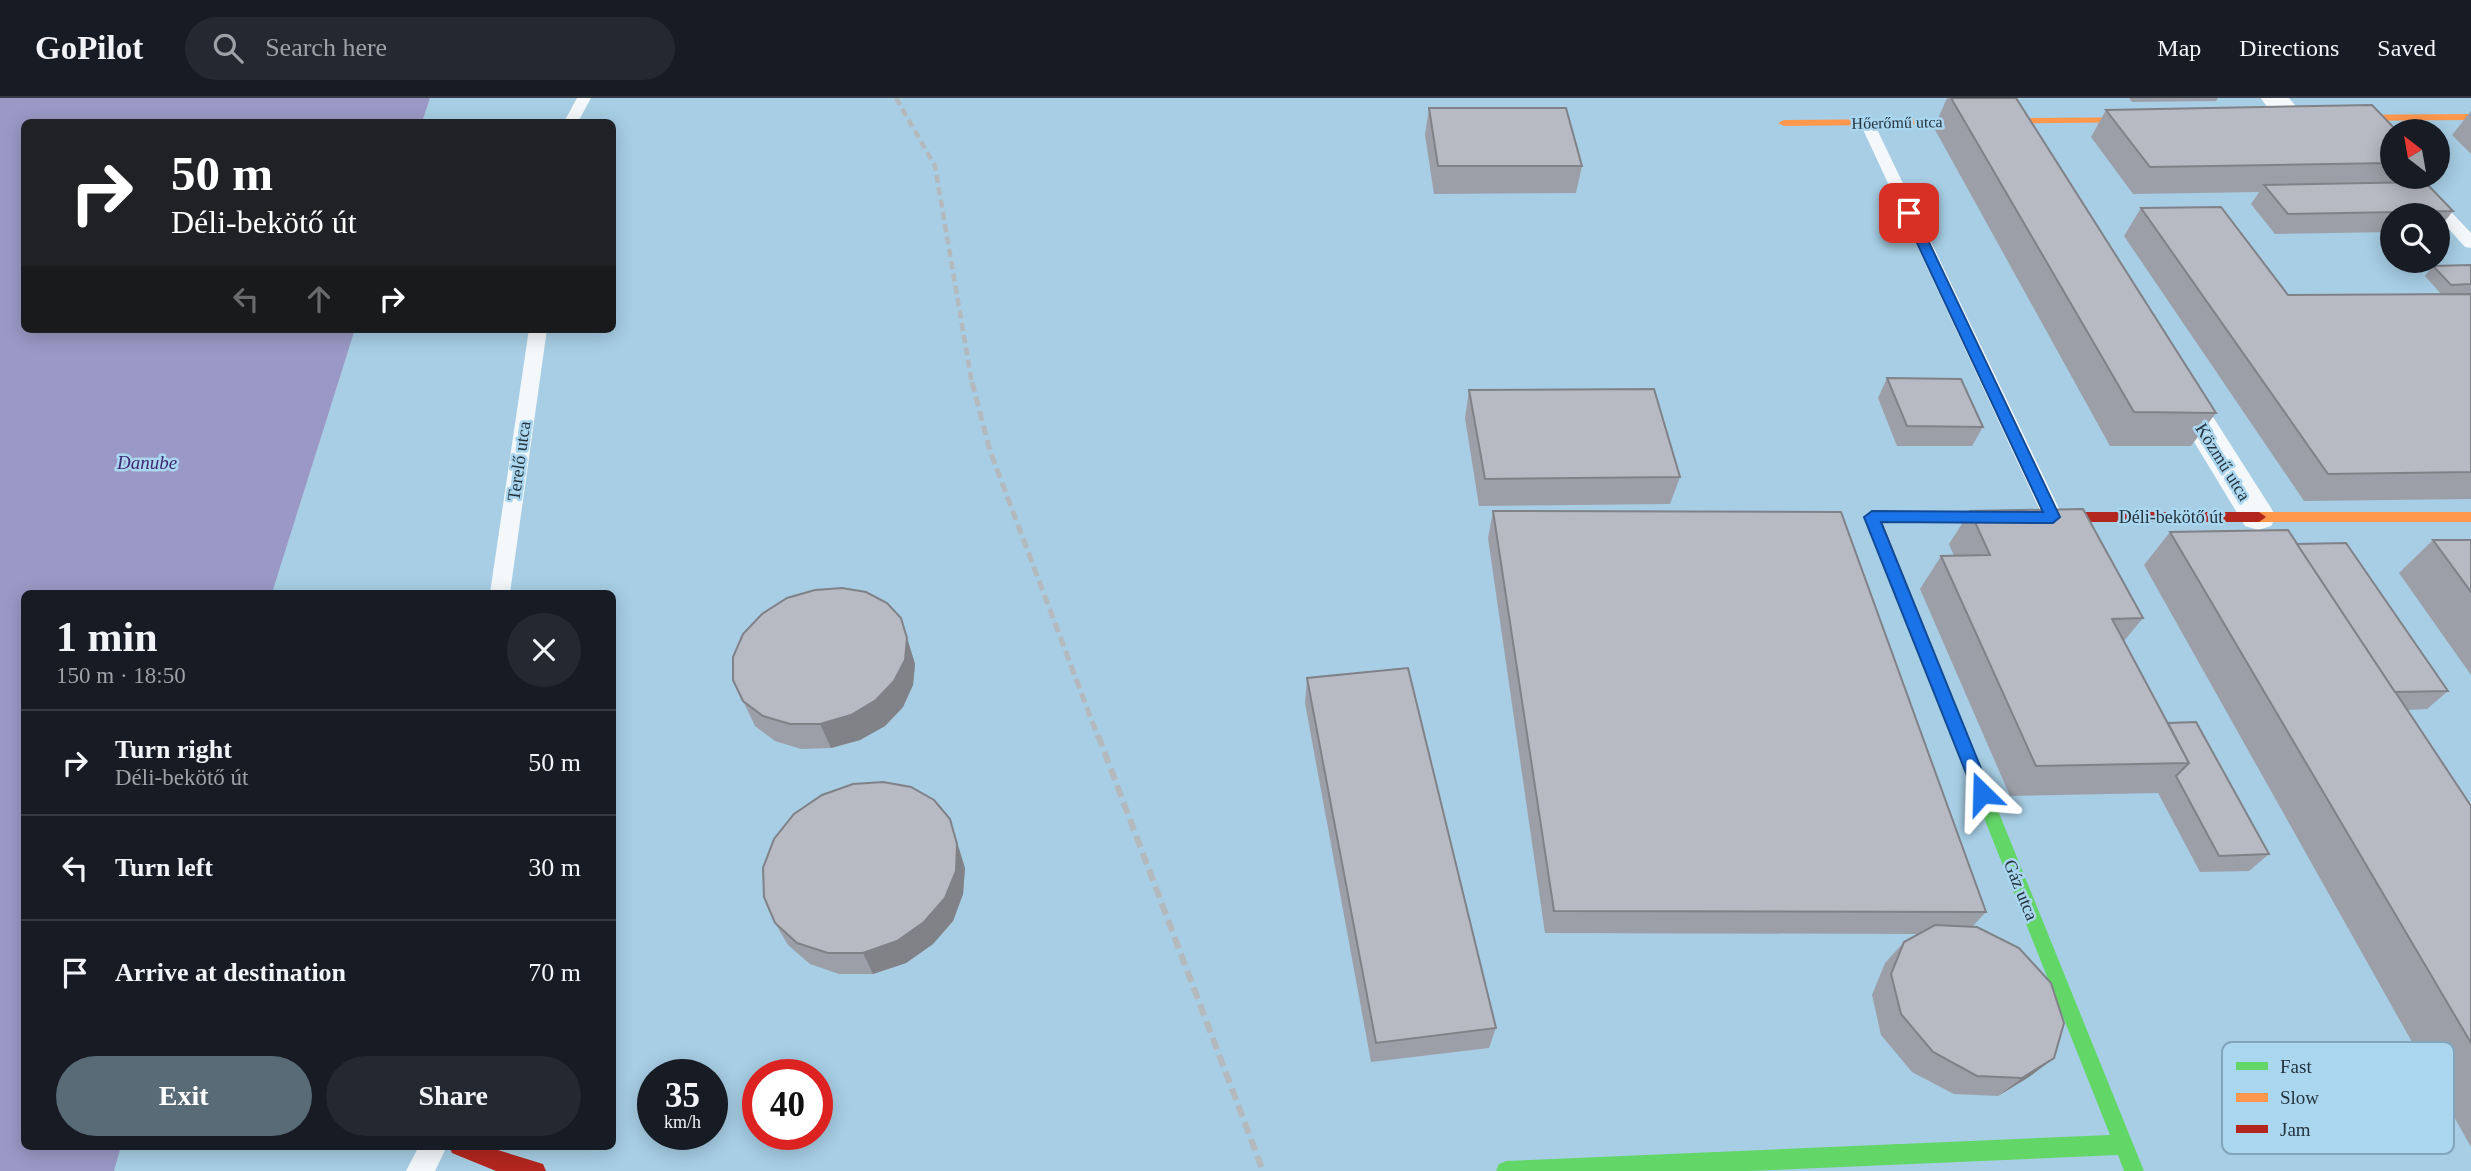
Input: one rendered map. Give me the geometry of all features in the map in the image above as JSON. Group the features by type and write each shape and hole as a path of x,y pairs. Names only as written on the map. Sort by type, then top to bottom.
{"street":[{"path":"2291,114 2356,118 2471,117"},
{"name":"Hőerőmű utca","path":"1784,123 2172,119"},
{"path":"2011,121 2028,148"},
{"name":"Közmű utca","path":"2157,356 2258,517"},
{"name":"Déli-bekötő út","path":"1872,517 2471,517"},
{"name":"Gáz utca","path":"1872,517 2134,1171"},
{"path":"1506,1171 2123,1145"},
{"path":"469,1150 504,1164 536,1171"}],"lane":[{"path":"573,119 584,98"},
{"path":"2356,118 2374,137"},
{"path":"1867,123 2053,517"},
{"path":"2421,189 2471,243"},
{"name":"Terelő utca","path":"500,590 537,333"},
{"path":"420,1171 432,1150"}],"shaded area":[{"path":"430,98 2471,98 2471,1171 114,1171 120,1150 616,1150 616,590 273,590 354,333 616,333 616,119 423,119"}],"water":[{"name":"Danube","path":"0,98 430,98 423,119 21,119 21,333 354,333 273,590 21,590 21,1150 120,1150 114,1171 0,1171"}],"building":[{"path":"1951,98 2016,98 2216,413 2134,412"},
{"path":"2372,105 2385,119 2380,119 2380,163 2150,167 2106,110"},
{"path":"1429,108 1566,108 1582,166 1438,166"},
{"path":"2380,183 2380,189 2432,189 2445,203 2380,203 2380,212 2288,214 2264,185"},
{"path":"2221,207 2288,295 2471,294 2471,472 2328,474 2141,208"},
{"path":"2471,265 2471,284 2451,285 2440,273 2450,273 2450,266"},
{"path":"1887,378 1961,379 1983,427 1907,426"},
{"path":"1654,389 1680,477 1485,479 1469,390"},
{"path":"2083,509 2143,618 2112,619 2189,763 2036,766 1941,556 1990,555 1970,511"},
{"path":"1493,511 1841,512 1986,912 1554,911"},
{"path":"2288,530 2471,806 2471,1043 2170,532"},
{"path":"2433,540 2471,540 2471,592"},
{"path":"2346,543 2448,691 2395,692 2297,544"},
{"path":"842,588 866,592 887,603 901,618 907,638 905,660 894,681 876,700 851,715 820,724 790,724 763,716 743,701 733,680 733,657 743,634 762,614 787,598 815,590"},
{"path":"1408,668 1496,1028 1376,1043 1307,678"},
{"path":"2196,722 2269,854 2219,856 2176,776 2189,763 2168,723"},
{"path":"883,782 911,787 934,800 950,819 957,844 956,871 945,898 924,922 897,941 863,953 828,953 797,943 775,923 764,897 763,868 774,839 794,814 822,795 853,784"},
{"path":"1935,925 1977,927 2019,948 2051,983 2064,1023 2054,1058 2022,1078 1977,1076 1933,1052 1901,1014 1891,974 1904,942"}],"railway":[{"path":"896,98 935,166 972,384"},
{"path":"972,382 990,451 1098,737"},
{"path":"1098,735 1263,1171"}],"traffic: fast":[{"path":"1944,697 2134,1171"},
{"path":"1506,1171 2123,1145"}],"traffic: slow":[{"path":"2332,118 2471,117"},
{"path":"1784,123 2153,120"},
{"path":"2259,517 2471,517"}],"traffic: jam":[{"path":"1944,697 1872,517 2259,517"},
{"path":"469,1150 504,1164 536,1171"}],"route":[{"path":"1909,213 2053,517 1872,517 1982,793"}]}
